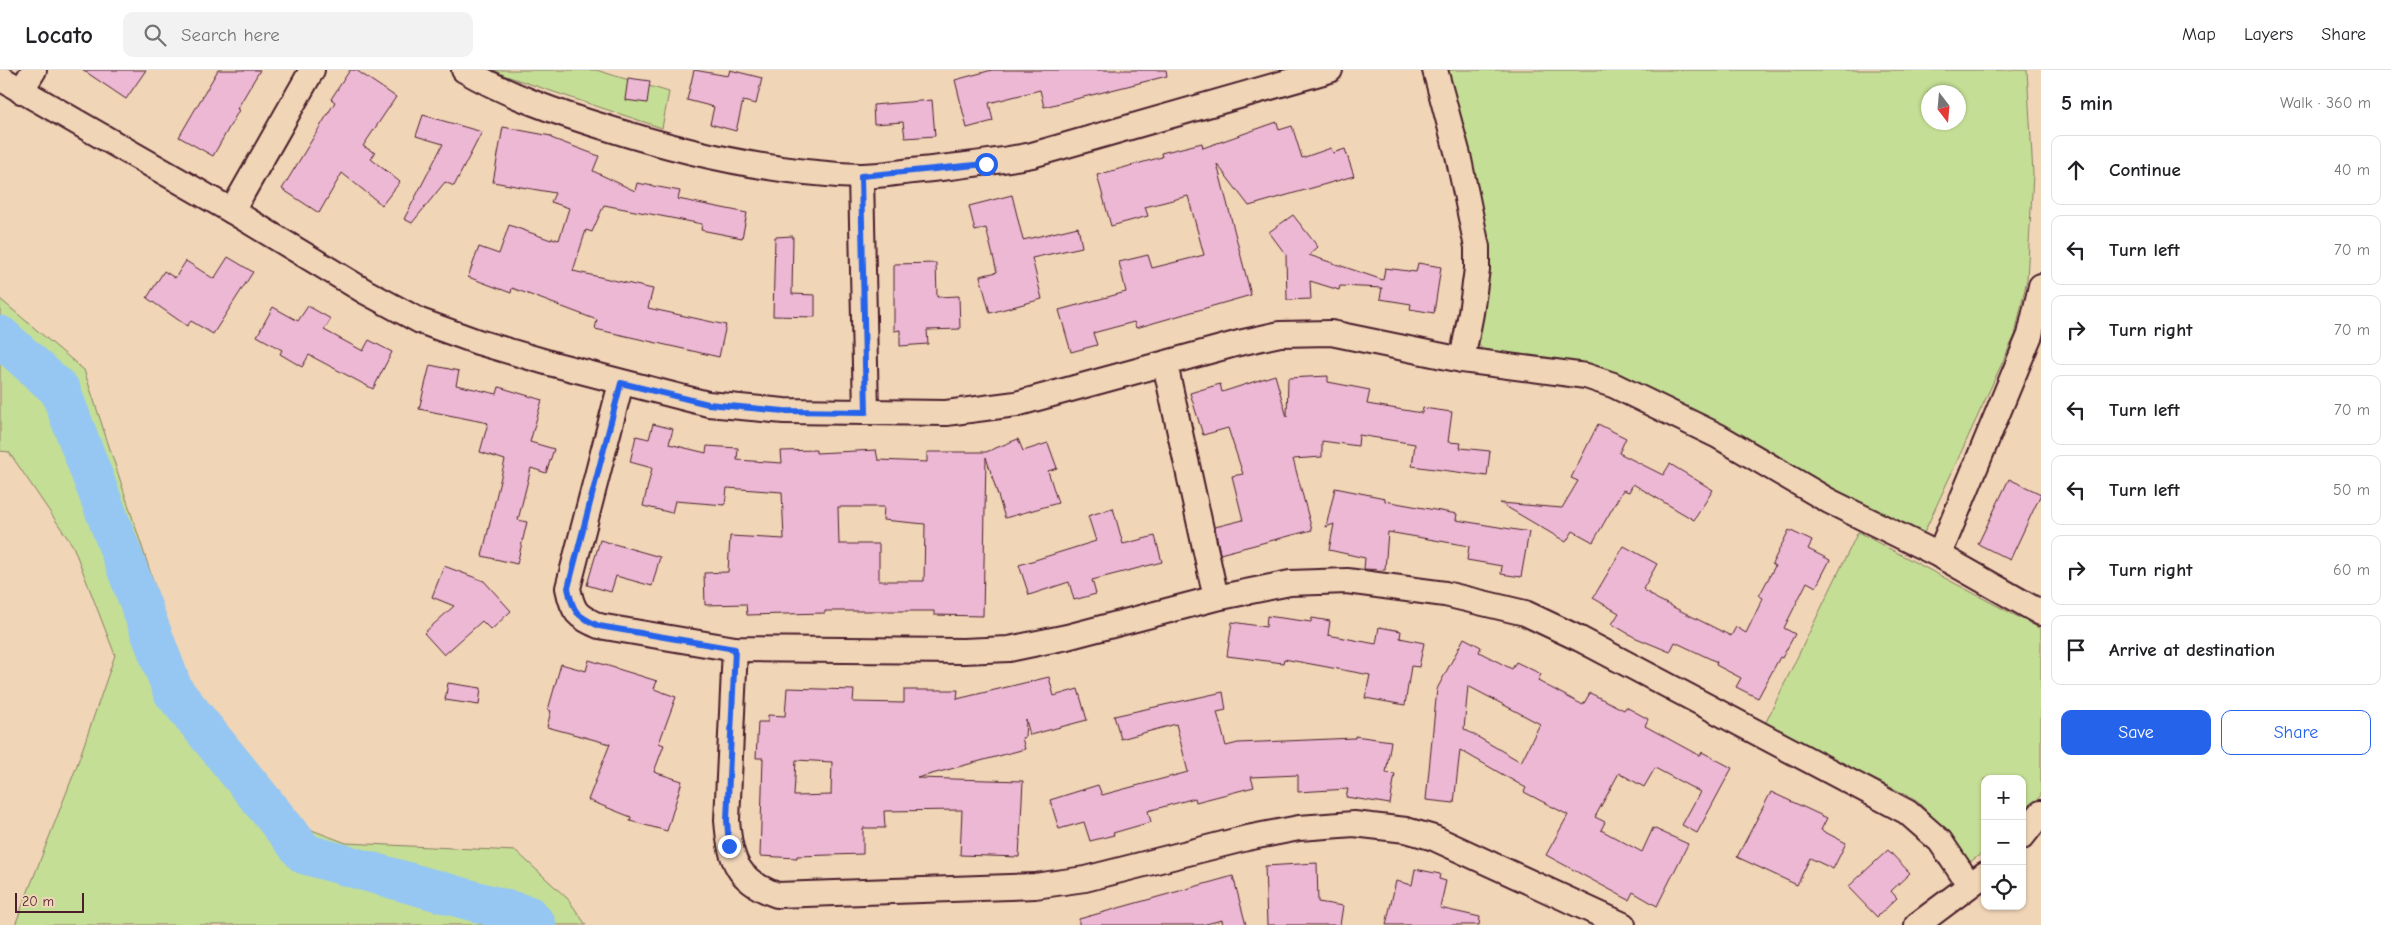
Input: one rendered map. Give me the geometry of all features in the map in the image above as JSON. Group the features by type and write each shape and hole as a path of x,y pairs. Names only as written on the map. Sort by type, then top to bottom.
{"street":[{"path":"22,91 34,70"},
{"path":"232,211 312,70"},
{"path":"464,70 496,89 570,117 665,146 730,161 794,170 861,176 986,164 1032,155 1287,75 1330,70"},
{"path":"1435,70 1458,155 1477,247 1477,269 1462,360"},
{"path":"0,78 232,211 366,292 420,321 478,342 621,383 708,404 784,411 946,412 1016,404 1280,334 1331,333 1462,360 1586,376 1613,385 1718,436 1829,501 1939,555 2041,613"},
{"path":"861,176 866,412"},
{"path":"1939,555 2035,337 2041,286"},
{"path":"1165,364 1216,598"},
{"path":"621,383 568,588 572,605 579,617 599,626 735,649 963,652 1009,649 1067,637 1216,598 1290,583 1347,581 1445,594 1525,613 1580,639 1906,812 1940,841 1977,879 1917,925"},
{"path":"735,649 727,820 729,846 740,871 757,888 777,894 1043,885 1085,879 1247,838 1299,828 1354,824 1406,830 1434,838 1623,925"},
{"path":"2026,832 2041,813"}],"green space":[{"path":"495,70 596,70 669,92 662,128 503,75"},
{"path":"1445,70 2027,70 2033,174 2027,279 2015,335 1923,535 1833,494 1614,372 1488,357 1476,341"},
{"path":"0,299 84,370 187,684 309,829 346,843 516,851 568,899 586,925 15,925 76,768 115,655 73,546 9,452 0,451"},
{"path":"1858,532 2041,629 2041,795 2026,816 2026,775 1981,775 1981,854 1966,865 1946,831 1915,799 1764,726"}],"building":[{"path":"83,70 146,70 126,99"},
{"path":"218,70 260,70 213,156 179,137"},
{"path":"350,70 356,70 396,97 363,146 375,153 371,159 400,182 382,205 342,173 319,213 282,189 335,102 331,99"},
{"path":"694,70 728,76 730,70 762,78 756,104 743,101 736,131 710,124 714,107 687,100"},
{"path":"992,70 1166,70 1167,76 1044,107 1040,90 989,103 993,121 967,128 955,80"},
{"path":"628,78 650,81 647,103 625,100"},
{"path":"932,100 935,136 905,138 903,122 874,124 873,105"},
{"path":"423,115 482,132 454,186 445,182 412,223 404,219 443,144 416,136"},
{"path":"1277,122 1279,130 1292,126 1302,158 1331,148 1333,153 1345,149 1354,176 1249,206 1217,164 1251,295 1136,328 1134,322 1093,333 1097,345 1071,352 1059,310 1126,292 1119,262 1148,255 1152,268 1204,255 1188,196 1145,207 1148,216 1111,226 1097,175 1162,157 1161,153 1202,143 1203,148"},
{"path":"503,127 551,136 551,138 599,156 593,171 635,191 637,183 680,191 678,199 747,213 742,238 701,230 702,224 604,205 592,232 586,230 573,271 653,289 648,308 726,325 719,357 595,329 597,320 512,288 511,293 468,277 479,247 499,254 509,225 551,240 552,238 559,240 569,208 551,202 555,193 493,182"},
{"path":"1012,195 1023,240 1078,227 1082,247 1032,258 1042,299 990,313 980,276 997,272 986,228 975,231 969,206"},
{"path":"1293,215 1318,247 1309,255 1383,280 1385,268 1416,272 1418,263 1441,267 1434,313 1410,309 1411,304 1380,299 1382,288 1340,286 1339,290 1310,281 1311,299 1287,300 1286,255 1269,232"},
{"path":"793,236 792,294 815,295 815,317 773,316 775,237"},
{"path":"228,257 253,272 213,334 191,321 187,326 147,298 164,271 175,278 186,261 214,279"},
{"path":"936,263 937,297 959,296 960,329 927,330 928,344 900,346 900,330 894,331 894,264"},
{"path":"308,306 331,319 324,330 363,351 369,340 392,352 373,389 309,355 302,367 280,354 282,350 257,336 273,307 298,321"},
{"path":"430,365 459,371 456,385 497,394 499,387 542,400 530,442 554,449 546,473 531,468 518,520 527,522 517,564 482,556 505,460 480,452 488,423 419,409"},
{"path":"1275,375 1287,417 1288,378 1328,376 1328,382 1370,390 1367,404 1422,413 1423,408 1452,412 1448,442 1461,443 1460,448 1490,451 1487,476 1412,466 1415,444 1359,435 1358,446 1322,441 1322,457 1293,459 1312,530 1220,554 1215,527 1243,520 1232,476 1243,474 1228,428 1203,435 1190,393 1220,384 1222,392"},
{"path":"653,424 673,429 669,444 706,453 707,446 738,448 737,460 782,463 781,451 816,450 816,453 876,450 878,460 927,462 927,452 986,452 1018,439 1023,451 1048,443 1057,468 1048,471 1058,503 1005,518 986,457 983,616 934,615 934,611 825,611 825,613 747,615 746,604 705,605 704,573 728,572 730,536 784,539 782,492 727,488 725,505 675,501 672,513 643,506 652,468 630,462 636,436 649,439","holes":["838,507 884,507 883,520 925,524 924,581 879,581 879,544 839,544"]},
{"path":"1598,424 1626,438 1619,453 1663,475 1670,464 1713,490 1694,520 1633,484 1629,492 1623,490 1593,542 1573,531 1566,542 1500,503 1562,508 1578,481 1571,478"},
{"path":"2009,479 2041,494 2010,560 1978,544"},
{"path":"1335,488 1385,498 1385,501 1457,514 1456,520 1529,532 1521,577 1501,574 1502,566 1467,560 1469,546 1388,532 1385,570 1364,569 1365,558 1329,550 1334,524 1326,527"},
{"path":"1113,508 1123,544 1155,536 1162,562 1092,580 1096,594 1074,600 1069,582 1029,595 1019,565 1096,541 1088,516"},
{"path":"1789,530 1812,541 1808,549 1830,560 1816,587 1807,582 1784,628 1795,634 1758,698 1736,687 1741,678 1716,665 1717,662 1675,642 1670,652 1634,637 1612,624 1619,613 1593,598 1624,546 1657,564 1643,589 1657,599 1731,636 1736,627 1746,633 1763,598 1759,596 1775,566 1772,564"},
{"path":"600,540 660,557 652,586 616,576 611,592 587,585"},
{"path":"444,566 484,581 511,611 491,630 482,621 444,655 424,633 454,606 432,597"},
{"path":"1267,616 1311,622 1312,618 1330,621 1328,635 1376,644 1379,627 1401,631 1400,638 1424,643 1419,667 1411,666 1405,705 1365,698 1370,675 1284,659 1283,663 1227,656 1232,622 1266,627"},
{"path":"1464,638 1481,647 1479,652 1512,669 1516,662 1541,674 1538,681 1583,705 1590,693 1624,710 1626,707 1648,719 1645,726 1700,756 1702,752 1732,768 1697,833 1682,825 1700,792 1655,768 1644,787 1619,773 1595,817 1605,822 1601,830 1642,852 1653,828 1688,844 1657,906 1633,892 1629,900 1546,855 1568,815 1524,792 1526,788 1460,750 1454,803 1426,800 1437,689","holes":["1468,686 1540,724 1521,762 1464,729"]},
{"path":"589,660 657,681 654,689 676,697 659,743 664,745 654,772 682,781 667,831 630,821 631,817 588,800 610,744 547,727 551,711 548,710 561,664 586,671"},
{"path":"1049,677 1054,696 1078,689 1087,720 1030,735 1026,720 1025,737 1022,738 1025,749 917,778 1023,781 1019,857 960,855 962,810 884,811 885,828 863,828 863,854 797,856 797,858 760,856 763,758 756,758 758,722 768,722 768,715 785,716 787,688 854,690 853,702 904,703 904,690 958,690 957,699","holes":["796,760 832,762 831,795 794,796"]},
{"path":"448,683 481,688 479,705 445,700"},
{"path":"1223,692 1226,710 1217,712 1226,746 1238,743 1355,738 1355,736 1391,741 1386,773 1395,774 1390,804 1346,797 1348,789 1298,792 1298,775 1251,777 1254,787 1196,802 1195,798 1148,811 1151,822 1113,833 1114,835 1090,841 1084,822 1059,829 1050,800 1098,785 1102,795 1188,772 1176,724 1121,739 1114,716"},
{"path":"1771,792 1827,818 1821,830 1846,843 1833,869 1810,858 1797,885 1737,857"},
{"path":"1888,850 1910,873 1891,891 1897,898 1877,917 1848,887"},
{"path":"1317,863 1318,902 1343,906 1340,925 1267,925 1265,866"},
{"path":"1415,869 1440,874 1439,879 1446,881 1440,908 1480,917 1479,925 1386,925 1396,881 1412,885"},
{"path":"1233,876 1246,925 1223,925 1222,920 1202,925 1079,925 1079,919"}],"waterway":[{"path":"0,336 60,390 173,691 305,854 528,916 536,925"}],"route":[{"path":"729,846 727,820 735,649 599,626 579,617 572,605 568,588 621,383 708,404 784,411 866,412 861,176 986,164"}]}
